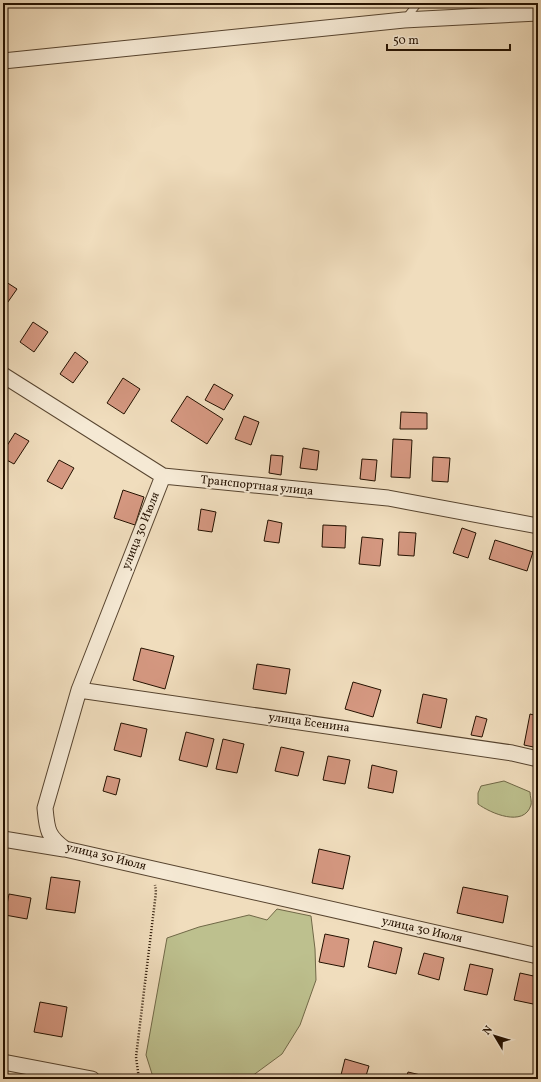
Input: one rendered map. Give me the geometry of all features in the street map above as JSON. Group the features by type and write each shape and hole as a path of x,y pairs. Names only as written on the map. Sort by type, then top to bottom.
{"street":[{"path":"3,61 404,20 538,13"},
{"name":"Транспортная улица","path":"3,375 163,476 388,498 538,526"},
{"name":"улица 30 Июля","path":"163,476 79,690 45,808 46,826 53,841 65,849 538,956"},
{"name":"улица Есенина","path":"79,690 504,751 538,759"},
{"path":"3,839 65,849"},
{"path":"3,1062 92,1079"}],"lane":[{"path":"404,20 418,3"}],"path":[{"path":"139,1079 136,1058 156,892 152,868"}],"green space":[{"path":"504,781 530,792 531,805 527,812 521,816 514,817 498,814 483,808 478,804 478,793 481,786"},
{"path":"277,909 311,916 315,949 316,980 300,1025 282,1054 248,1079 183,1079 153,1077 146,1055 167,938 199,927 249,915 267,920"}],"building":[{"path":"3,280 17,289 3,309"},
{"path":"33,322 48,332 34,352 20,342"},
{"path":"75,352 88,362 73,383 60,374"},
{"path":"123,378 140,389 124,414 107,403"},
{"path":"214,384 233,395 224,410 205,400"},
{"path":"187,396 223,419 207,444 171,421"},
{"path":"401,412 427,413 427,429 400,429"},
{"path":"244,416 259,422 251,445 235,439"},
{"path":"15,433 29,441 14,464 3,458 3,452"},
{"path":"393,439 412,440 410,478 391,477"},
{"path":"303,448 319,451 317,470 300,468"},
{"path":"271,455 283,456 281,475 269,473"},
{"path":"433,457 450,458 448,482 432,481"},
{"path":"362,459 377,460 375,481 360,479"},
{"path":"59,460 74,468 62,489 47,481"},
{"path":"123,490 144,497 135,525 114,518"},
{"path":"201,509 216,512 212,532 198,530"},
{"path":"268,520 282,523 279,543 264,541"},
{"path":"323,525 346,526 345,548 322,547"},
{"path":"462,528 476,533 468,558 453,553"},
{"path":"399,532 416,533 414,556 398,555"},
{"path":"362,537 383,539 380,566 359,564"},
{"path":"495,540 533,552 527,571 489,559"},
{"path":"141,648 174,656 165,689 133,680"},
{"path":"257,664 290,669 286,694 253,689"},
{"path":"353,682 381,690 373,717 345,709"},
{"path":"423,694 447,699 441,728 417,723"},
{"path":"530,714 538,716 538,748 524,745"},
{"path":"476,716 487,719 482,737 471,735"},
{"path":"121,723 147,729 141,757 114,750"},
{"path":"186,732 214,739 207,767 179,760"},
{"path":"223,739 244,744 237,773 216,769"},
{"path":"281,747 304,752 298,776 275,771"},
{"path":"328,756 350,760 345,784 323,780"},
{"path":"372,765 397,771 393,793 368,788"},
{"path":"107,776 120,779 116,795 103,791"},
{"path":"319,849 350,856 343,889 312,883"},
{"path":"51,877 80,881 75,913 46,909"},
{"path":"463,887 508,896 503,923 457,913"},
{"path":"9,894 31,898 27,919 5,915"},
{"path":"325,934 349,939 344,967 319,962"},
{"path":"374,941 402,948 396,974 368,967"},
{"path":"424,953 444,958 439,980 418,974"},
{"path":"470,964 493,969 487,995 464,990"},
{"path":"520,973 538,977 538,1005 514,1000"},
{"path":"40,1002 67,1007 62,1037 34,1032"},
{"path":"345,1059 369,1066 365,1079 340,1079"},
{"path":"408,1072 429,1077 429,1079 406,1079"}]}
